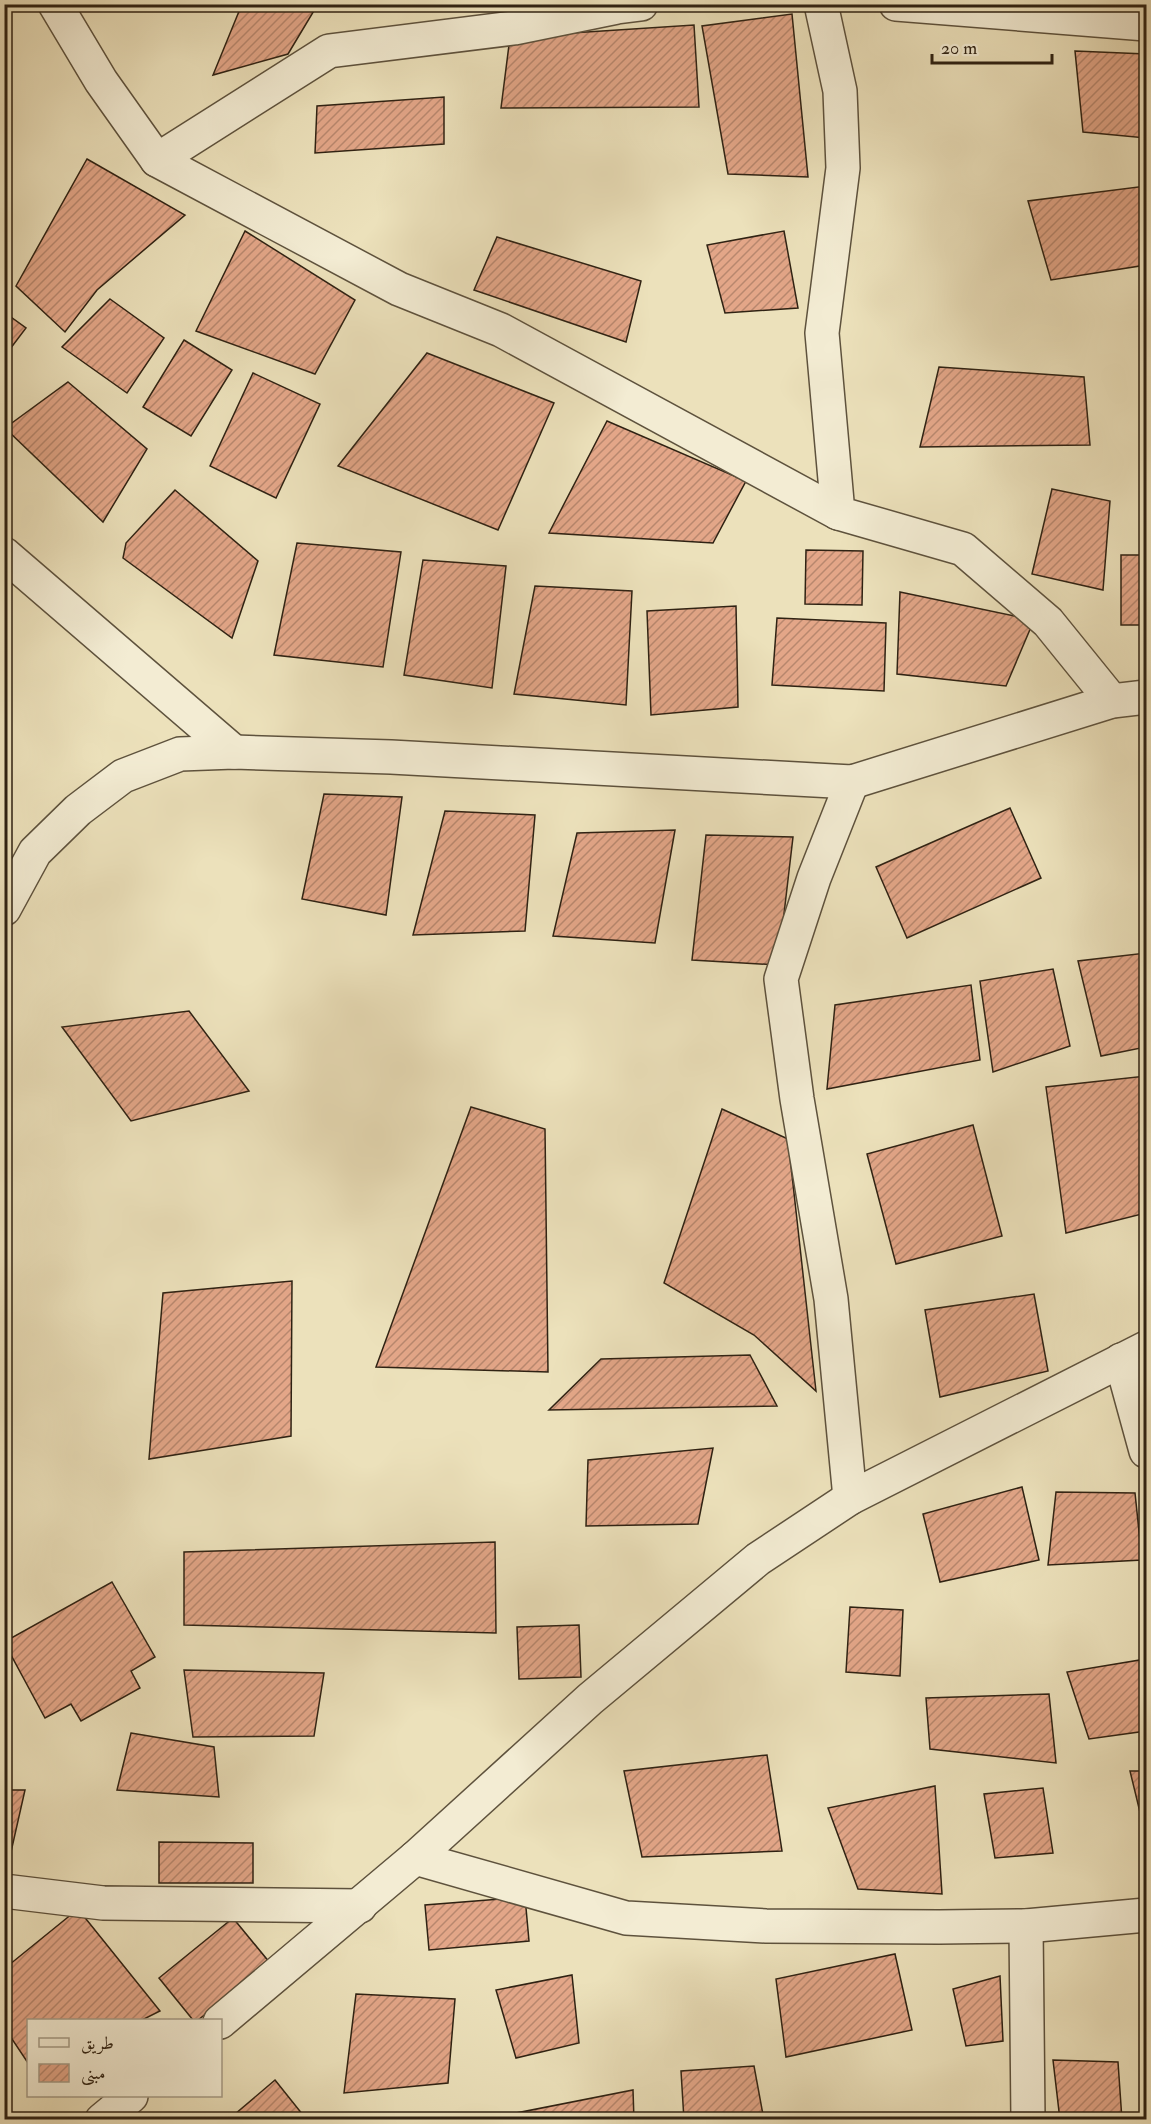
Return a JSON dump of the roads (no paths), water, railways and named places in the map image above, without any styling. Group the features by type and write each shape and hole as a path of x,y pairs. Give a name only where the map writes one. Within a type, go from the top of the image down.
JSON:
{"street":[{"path":"55,4 101,81 157,160 399,289 501,330 838,513 963,549 1048,622 1112,701"},
{"path":"157,160 329,51 514,28 642,4"},
{"path":"821,4 840,91 843,168 822,333 838,513"},
{"path":"896,4 1146,24"},
{"path":"4,554 234,752"},
{"path":"4,909 35,852 78,810 123,776 180,754 234,752 391,757 852,782 1112,701 1146,697"},
{"path":"850,1498 831,1299 796,1099 781,979 814,878 852,782"},
{"path":"222,2020 415,1858 590,1699 758,1559 850,1498 1133,1354 1146,1451"},
{"path":"415,1858 626,1918 766,1926 1026,1926 1146,1915"},
{"path":"4,1891 103,1903 360,1906"},
{"path":"1026,1926 1028,2120"},
{"path":"102,2120 130,2097"}]}
